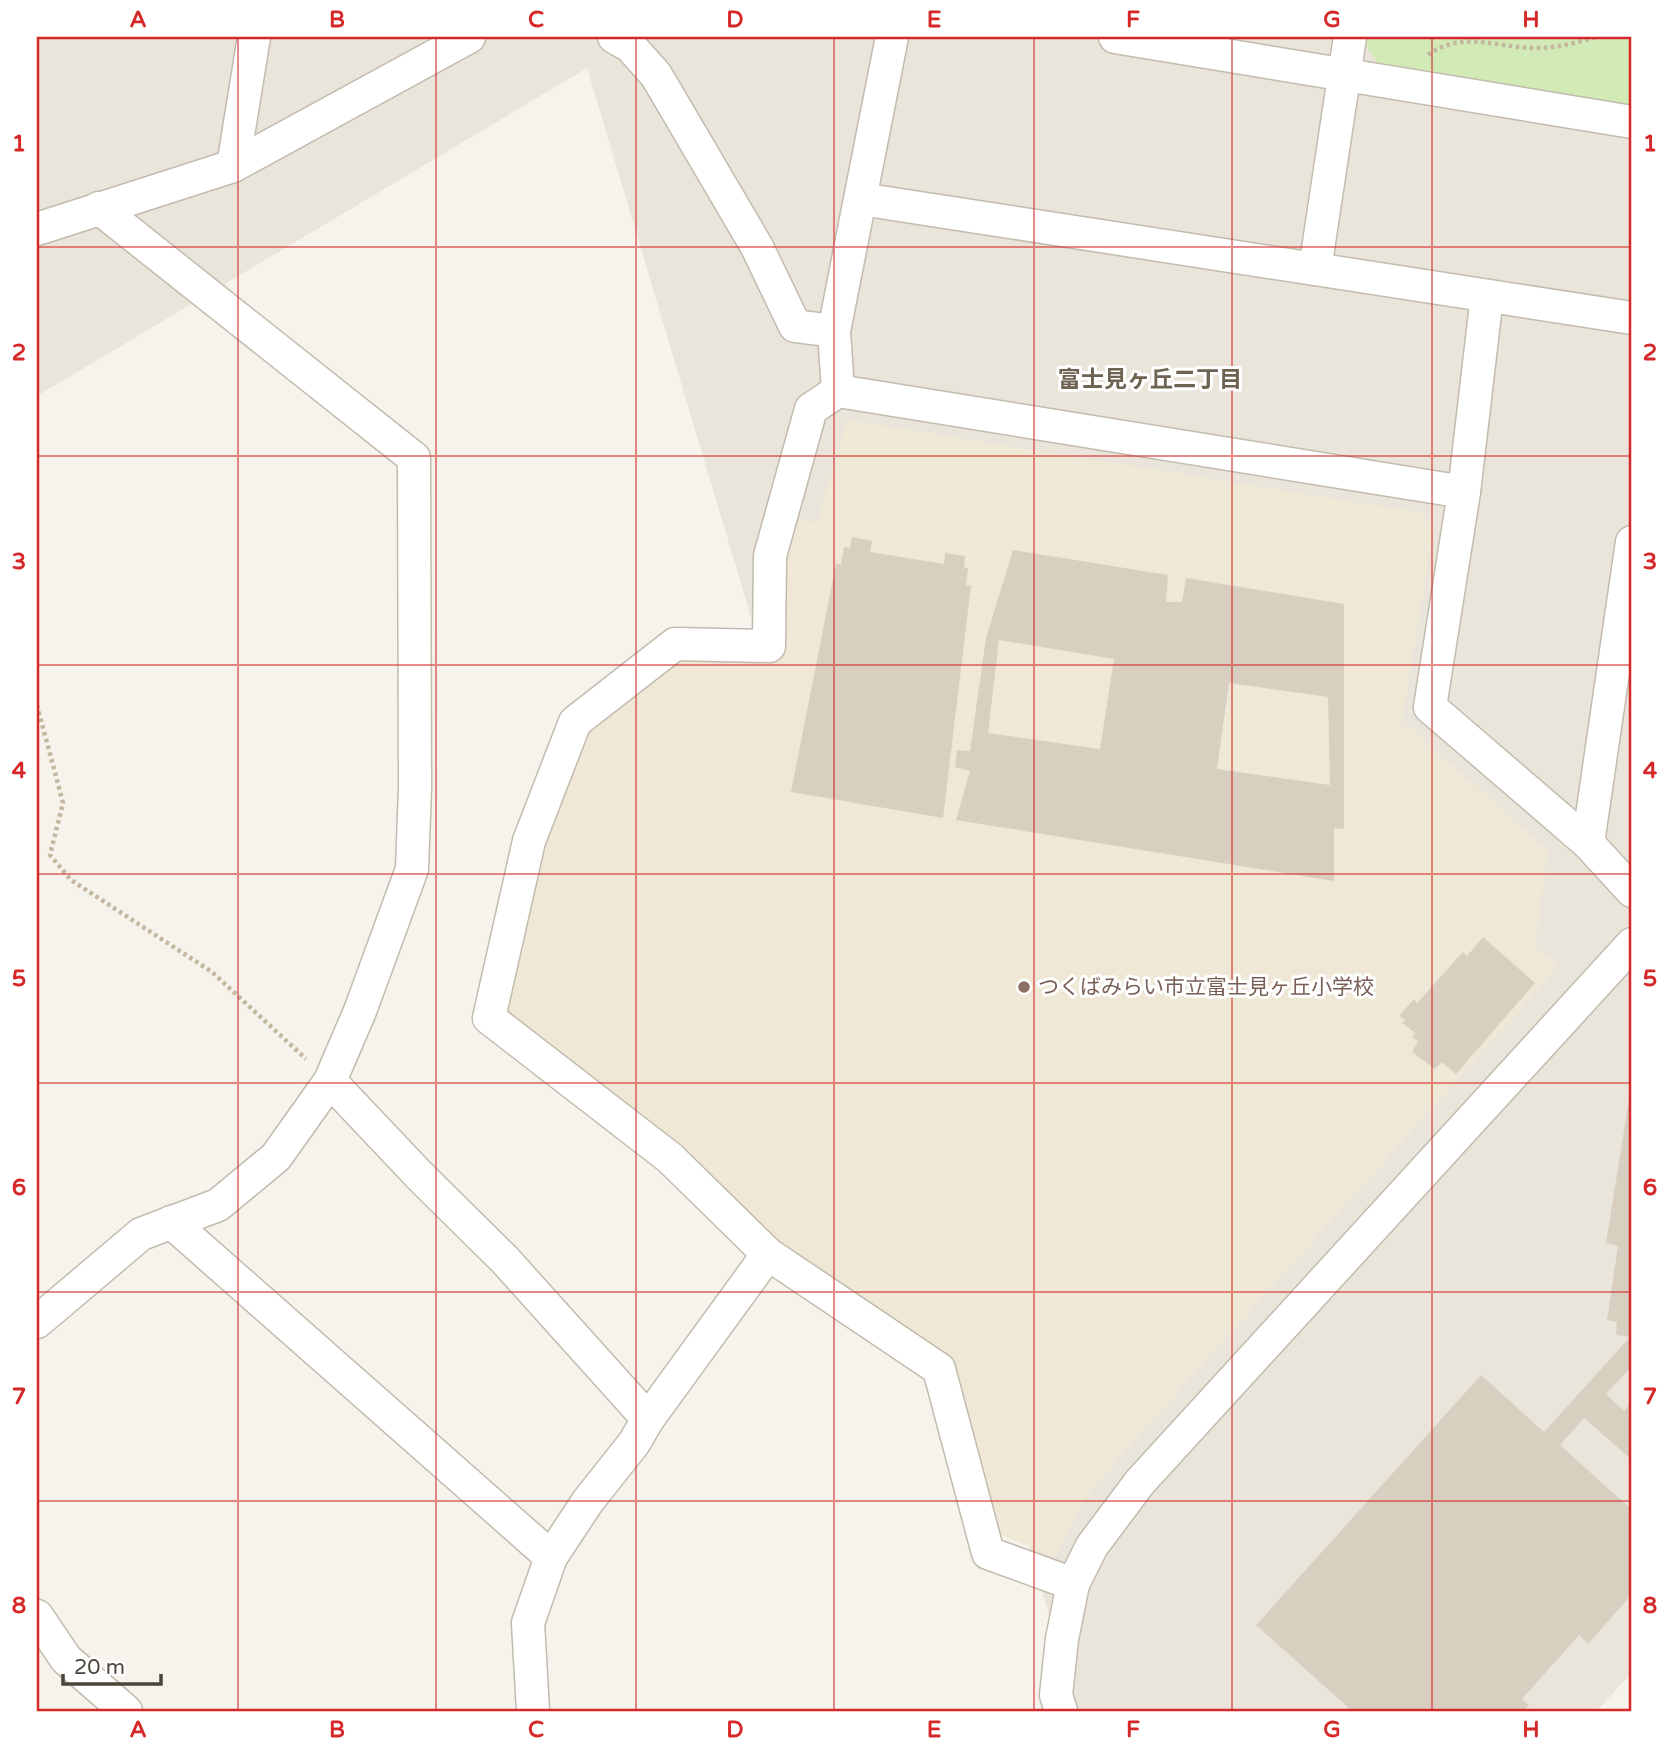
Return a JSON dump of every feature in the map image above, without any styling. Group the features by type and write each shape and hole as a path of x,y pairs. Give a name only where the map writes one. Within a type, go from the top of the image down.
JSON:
{"street":[{"path":"233,166 254,37"},
{"path":"37,229 233,166 469,37"},
{"path":"614,37 630,46 656,75 757,247 795,326 834,331"},
{"path":"838,391 834,331 892,37"},
{"path":"1115,37 1632,122"},
{"path":"1315,269 1350,37"},
{"path":"861,199 1632,318"},
{"path":"37,1322 141,1234 218,1205 276,1157 330,1082 360,1011 412,869 415,789 414,458 99,208"},
{"path":"1487,296 1464,492 1430,707 1588,844 1632,891"},
{"path":"1073,1584 988,1553 939,1369 768,1254 670,1157 489,1018 529,841 575,722 675,643 769,646 770,556 811,409 838,391 1464,492"},
{"path":"1588,844 1632,542"},
{"path":"1061,1711 1056,1695 1062,1639 1073,1584 1092,1546 1140,1482 1632,944"},
{"path":"330,1082 505,1260 648,1419"},
{"path":"171,1222 551,1557"},
{"path":"533,1711 528,1623 551,1557 588,1501 634,1443 648,1419 768,1254"},
{"path":"37,1616 66,1659 125,1711"}],"path":[{"path":"1405,85 1422,60 1439,47 1456,42 1477,41 1538,48 1597,37"},
{"path":"37,705 64,803 50,855 71,880 212,972 330,1082"}],"shaded area":[{"path":"37,37 1632,37 1632,1672 1597,1711 1078,1711 587,68 37,396"},
{"name":"つくばみらい市立富士見ヶ丘小学校","path":"847,420 1423,513 1434,527 1402,721 1548,850 1535,946 1559,966 1099,1480 1080,1506 1055,1556 993,1532 947,1359 777,1245 505,1019 537,847 575,752 594,724 686,653 701,651 736,663 775,655 781,558 792,518 817,523"}],"green space":[{"path":"1368,37 1632,37 1632,105 1379,65 1367,47"}],"building":[{"path":"852,537 872,541 870,552 944,564 945,553 965,556 964,568 968,568 966,585 971,586 943,818 791,792 836,564 841,564 844,547 850,548"},
{"path":"1013,550 1168,575 1166,602 1182,602 1186,578 1344,604 1344,829 1334,828 1334,881 956,820 970,771 955,767 957,750 970,751 986,638","holes":["999,640 1114,659 1100,749 988,733","1229,683 1328,697 1330,785 1217,769"]},
{"path":"1483,937 1535,983 1456,1074 1442,1062 1435,1069 1412,1052 1418,1041 1412,1037 1415,1033 1402,1023 1405,1020 1399,1016 1414,999 1417,1003 1463,952 1467,956"},
{"path":"1631,1087 1632,1366 1606,1394 1624,1411 1632,1401 1632,1460 1584,1418 1560,1445 1632,1510 1632,1594 1588,1644 1579,1635 1522,1699 1529,1705 1523,1711 1352,1711 1256,1625 1481,1375 1544,1432 1630,1337 1616,1335 1617,1322 1607,1320 1618,1246 1606,1243"}],"place":[{"name":"つくばみらい市立富士見ヶ丘小学校","path":"1024,987"}],"district":[{"name":"富士見ヶ丘二丁目","path":"1150,379"}]}
